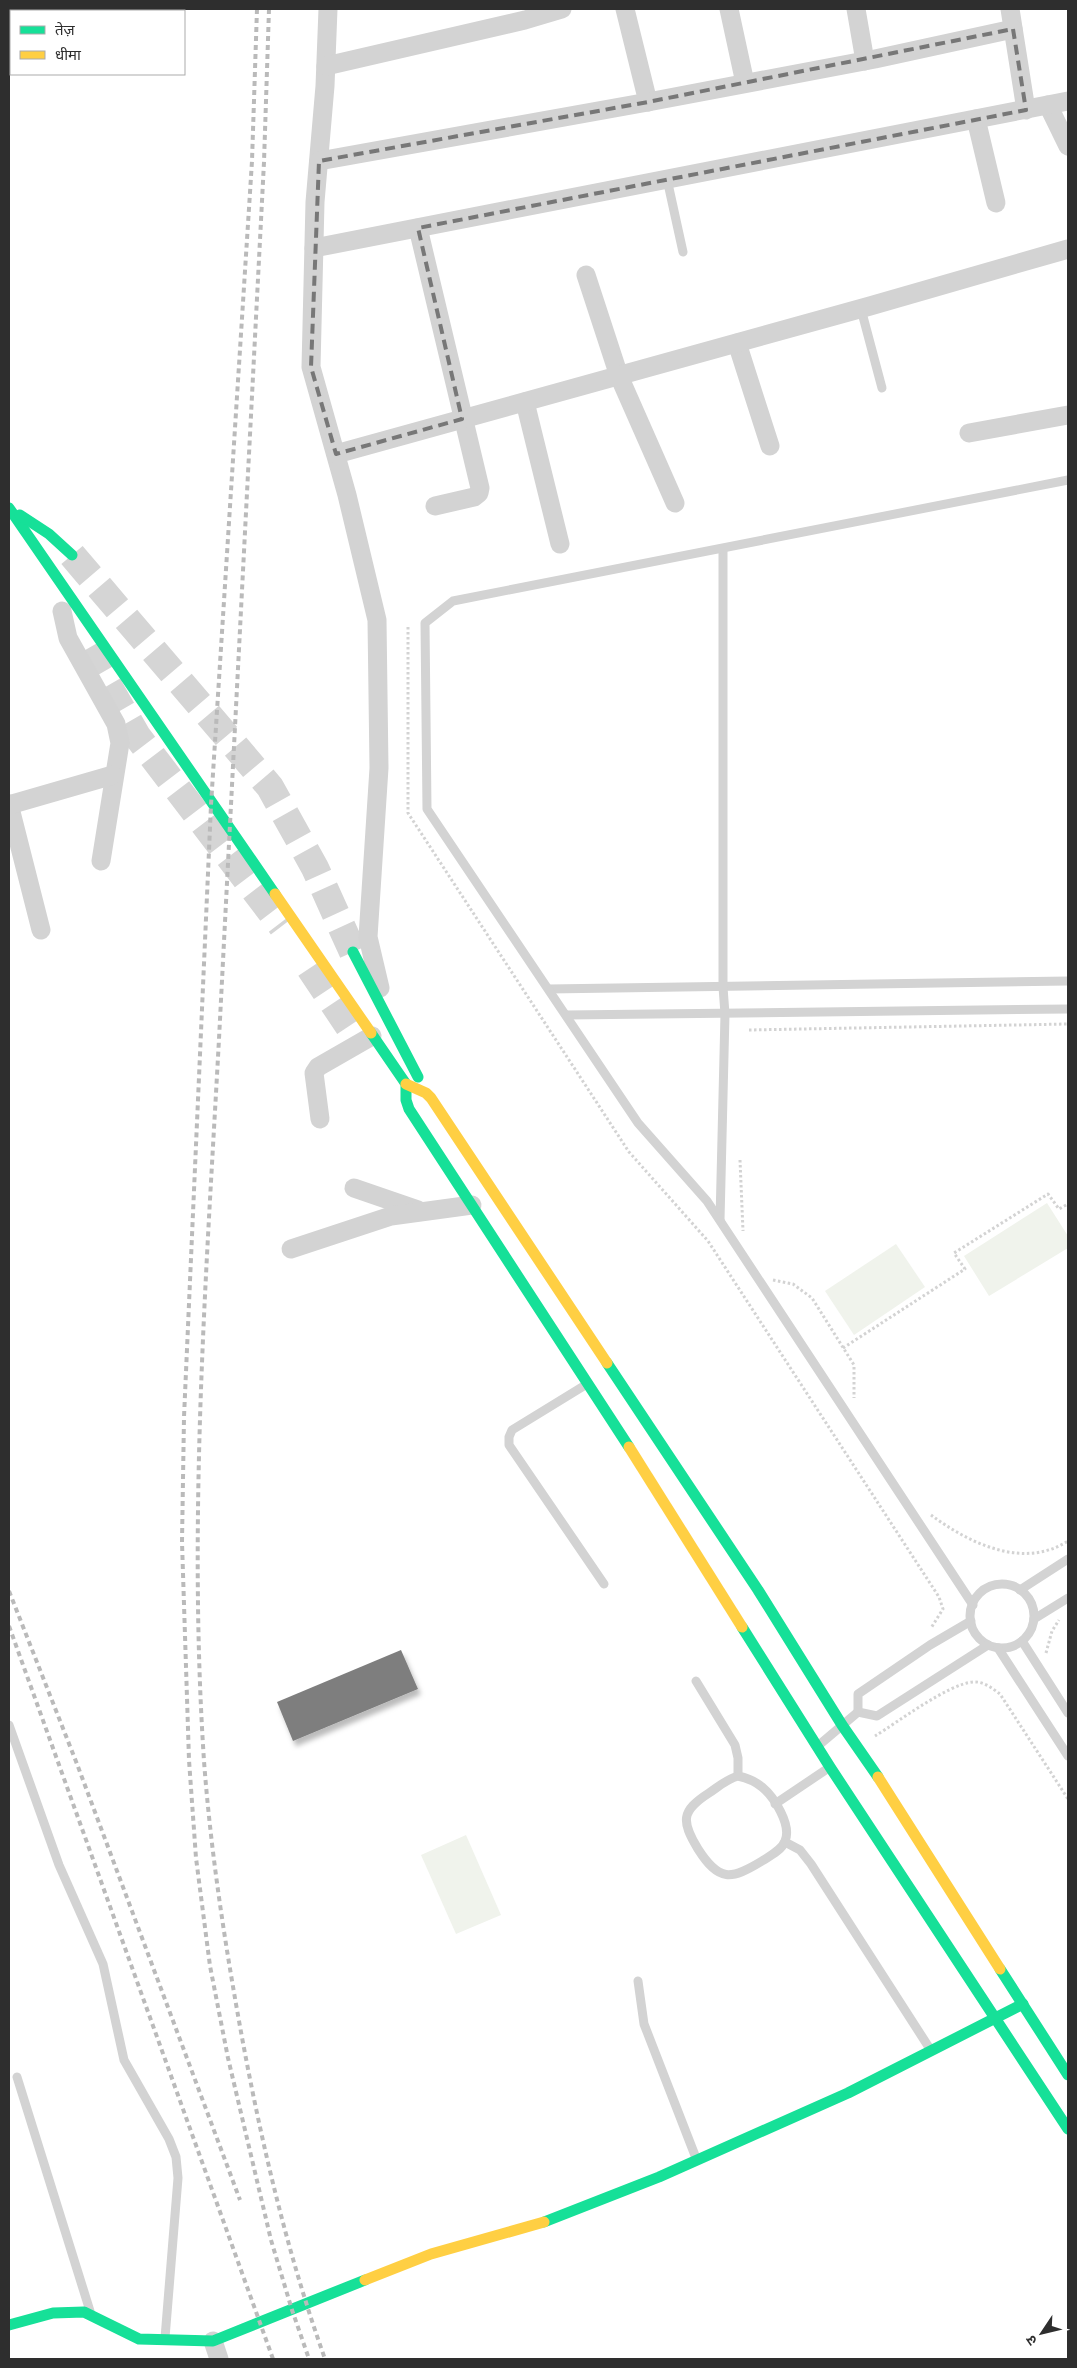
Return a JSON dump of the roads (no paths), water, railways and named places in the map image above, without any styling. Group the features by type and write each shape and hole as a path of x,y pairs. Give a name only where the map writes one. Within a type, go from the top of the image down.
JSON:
{"main road":[{"path":"9,508 364,1043 406,1084 426,1092"},
{"path":"9,508 49,534 72,555"},
{"path":"9,508 30,560"},
{"path":"59,608 86,649"},
{"path":"353,952 426,1092 887,1791 1068,2075"},
{"path":"406,1084 407,1105"},
{"path":"395,1090 407,1105 733,1604 830,1767 997,2018 1068,2129"},
{"path":"9,2325 53,2313 84,2312 139,2339 213,2340 306,2306 431,2254 560,2217 697,2160 848,2093 1023,2004"}],"street":[{"path":"328,9 314,248 312,367 336,454 377,620 379,768 368,938 388,1018"},
{"path":"326,66 524,20 562,9"},
{"path":"625,9 648,102"},
{"path":"729,9 745,83"},
{"path":"856,9 865,61"},
{"path":"1010,9 1026,110"},
{"path":"319,161 865,61 1013,29"},
{"path":"314,248 1068,102"},
{"path":"1048,106 1068,146"},
{"path":"976,120 996,203"},
{"path":"418,228 462,419 480,488 474,497 435,506"},
{"path":"336,454 860,309 1068,249"},
{"path":"586,275 619,376 675,503"},
{"path":"737,343 770,446"},
{"path":"525,402 560,544"},
{"path":"969,433 1068,415"},
{"path":"59,608 68,638 116,724 120,743 101,861"},
{"path":"41,930 9,805 114,775"},
{"path":"320,1119 314,1073 318,1067 364,1043"},
{"path":"354,1188 421,1212"},
{"path":"291,1249 391,1216 472,1205"},
{"path":"213,2340 219,2359"}],"lane":[{"path":"668,180 683,252"},
{"path":"860,309 882,388"},
{"path":"973,1605 720,1220 695,1186 638,1123 427,809 425,623 453,601 723,549 815,528 1068,480"},
{"path":"720,1220 725,1014 723,987 723,549"},
{"path":"549,989 1068,981"},
{"path":"566,1015 1068,1009"},
{"path":"589,1383 512,1430 509,1437 509,1445 604,1584"},
{"path":"1020,1590 1068,1559"},
{"path":"1005,1584 1020,1590 1030,1600 1034,1619 1031,1629 1022,1641 1009,1648 998,1648 988,1645 979,1638 971,1621 973,1605 976,1597 994,1585 1005,1584"},
{"path":"1034,1619 1068,1598"},
{"path":"858,1712 858,1694 930,1645 971,1621"},
{"path":"1022,1641 1068,1713"},
{"path":"858,1712 877,1716 988,1645"},
{"path":"998,1648 1068,1756"},
{"path":"696,1681 735,1745 738,1758 738,1776"},
{"path":"818,1747 858,1712"},
{"path":"9,1725 58,1865 103,1964 124,2060 169,2139 176,2157 178,2178 165,2340"},
{"path":"775,1804 830,1767"},
{"path":"738,1776 749,1779 763,1788 775,1804 787,1831 785,1842 777,1852 731,1876 719,1873 706,1862 686,1824 686,1814 691,1806 700,1799 730,1779 738,1776"},
{"path":"785,1842 800,1850 811,1864 931,2051"},
{"path":"638,1981 644,2024 697,2160"},
{"path":"17,2077 92,2316"}],"tunnel":[{"path":"72,555 270,787 315,868 353,952"},
{"path":"87,649 137,736 282,926"},
{"path":"310,968 358,1040"}],"railway":[{"path":"257,9 252,161 211,805 184,1417 182,1542 189,1760 196,1858 210,1966 228,2058 271,2240 309,2359"},
{"path":"269,9 264,162 204,1309 198,1490 200,1671 204,1761 213,1852 244,2049 284,2228 325,2359"},
{"path":"9,1591 77,1764 240,2200"},
{"path":"9,1626 273,2359"}]}
